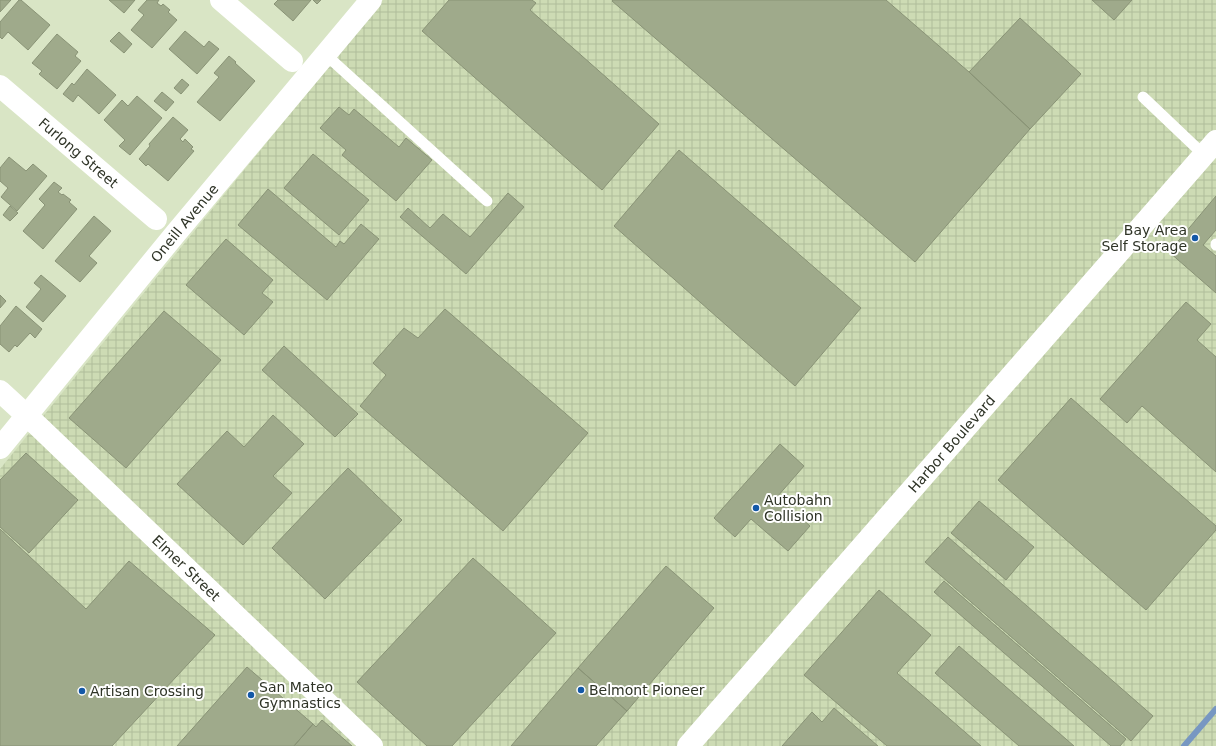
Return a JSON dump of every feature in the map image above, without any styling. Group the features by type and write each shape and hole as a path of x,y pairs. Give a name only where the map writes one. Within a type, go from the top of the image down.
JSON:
{"street":[{"path":"221,0 300,68"},
{"name":"Oneill Avenue","path":"0,448 176,233 300,68 326,54 372,0"},
{"name":"Furlong Street","path":"0,86 156,219"},
{"name":"Harbor Boulevard","path":"688,746 1210,148"},
{"name":"Elmer Street","path":"0,391 372,746"}],"lane":[{"path":"326,54 487,201"},
{"path":"1142,97 1210,148"},
{"path":"156,219 176,233"}],"shaded area":[{"path":"383,0 1216,0 1216,746 0,746 0,469"}],"building":[{"path":"0,0 11,0 0,12"},
{"path":"19,0 21,0 50,25 28,50 8,32 2,39 0,37 0,22"},
{"path":"109,0 135,0 124,13"},
{"path":"147,0 159,0 157,3 161,6 163,4 170,10 168,12 177,20 152,48 131,30 144,15 138,10"},
{"path":"278,0 311,0 293,21 274,4"},
{"path":"313,0 321,0 317,4"},
{"path":"449,0 532,0 536,3 530,10 659,124 602,190 422,31"},
{"path":"886,0 969,72 1030,129 915,262 612,1"},
{"path":"1092,0 1132,0 1114,20"},
{"path":"1020,18 1081,74 1030,129 969,72"},
{"path":"185,31 204,47 209,41 219,49 197,74 169,49"},
{"path":"119,32 132,44 124,53 110,41"},
{"path":"57,34 78,52 75,56 81,61 57,89 39,74 42,71 32,63"},
{"path":"229,56 255,81 220,121 197,102 219,77 214,73"},
{"path":"87,69 116,95 99,114 78,95 73,102 63,94 72,83 74,85"},
{"path":"182,79 189,85 181,94 174,88"},
{"path":"162,92 174,102 166,111 154,101"},
{"path":"137,96 162,118 130,155 119,146 125,140 104,120 122,100 128,106"},
{"path":"339,107 349,115 354,109 399,147 406,138 432,160 396,201 342,155 346,150 320,128"},
{"path":"173,117 188,130 180,139 183,142 185,139 193,147 191,149 194,151 168,181 148,164 146,166 139,159 150,146 149,144"},
{"path":"679,150 861,308 795,386 614,226"},
{"path":"313,154 369,200 339,235 284,188"},
{"path":"9,157 26,171 33,164 47,176 17,211 1,197 8,188 0,181 0,168"},
{"path":"54,182 62,188 58,192 71,200 69,202 77,209 43,249 23,231 45,205 39,199"},
{"path":"268,189 336,247 340,241 344,244 361,224 379,239 327,300 238,225"},
{"path":"508,193 524,207 466,274 400,217 408,208 430,228 443,214 470,237"},
{"name":"Bay Area Self Storage","path":"1216,196 1216,230 1203,245 1216,256 1216,293 1169,252"},
{"path":"10,206 18,213 10,221 3,215"},
{"path":"94,216 111,231 89,256 97,263 80,282 55,261"},
{"path":"226,239 273,280 262,293 273,302 244,335 186,285"},
{"path":"41,275 66,296 43,322 26,307 41,289 34,283"},
{"path":"0,295 6,301 0,308"},
{"path":"1186,302 1211,324 1197,340 1216,357 1216,472 1142,406 1127,423 1100,399"},
{"path":"16,306 42,329 35,338 30,333 17,347 15,345 9,352 0,344 0,326"},
{"path":"445,309 588,433 503,531 360,406 386,375 373,363 404,328 418,338"},
{"path":"164,311 221,360 126,468 69,418"},
{"path":"284,346 358,414 335,437 262,370"},
{"path":"1071,398 1216,526 1216,530 1146,610 998,480"},
{"path":"273,415 304,444 273,476 292,493 243,545 177,484 227,431 244,447"},
{"name":"Autobahn Collision","path":"780,444 804,466 777,497 810,526 788,551 751,519 735,537 714,518"},
{"path":"26,453 78,500 29,553 0,527 0,480"},
{"path":"348,468 402,520 325,599 272,548"},
{"path":"979,501 1034,547 1006,580 951,533"},
{"name":"Artisan Crossing","path":"0,529 86,609 129,561 215,635 112,746 0,746"},
{"path":"948,537 1153,716 1131,741 925,562"},
{"path":"473,558 556,633 452,746 427,746 357,682"},
{"path":"666,566 714,608 627,711 578,668"},
{"path":"944,581 1126,739 1120,746 1111,746 934,592"},
{"path":"879,590 931,635 897,673 981,746 887,746 804,675"},
{"path":"959,646 1074,746 1019,746 935,673"},
{"name":"San Mateo Gymnastics","path":"247,667 313,724 294,746 177,746"},
{"name":"Belmont Pioneer","path":"578,668 627,711 596,746 511,746"},
{"path":"834,708 878,746 782,746 812,712 822,722"},
{"path":"322,720 352,746 294,746 313,724 316,727"}],"waterway":[{"path":"1184,746 1216,709"}],"place":[{"name":"Bay Area Self Storage","path":"1195,238"},
{"name":"Autobahn Collision","path":"756,508"},
{"name":"Belmont Pioneer","path":"581,690"},
{"name":"Artisan Crossing","path":"82,691"},
{"name":"San Mateo Gymnastics","path":"251,695"}]}
